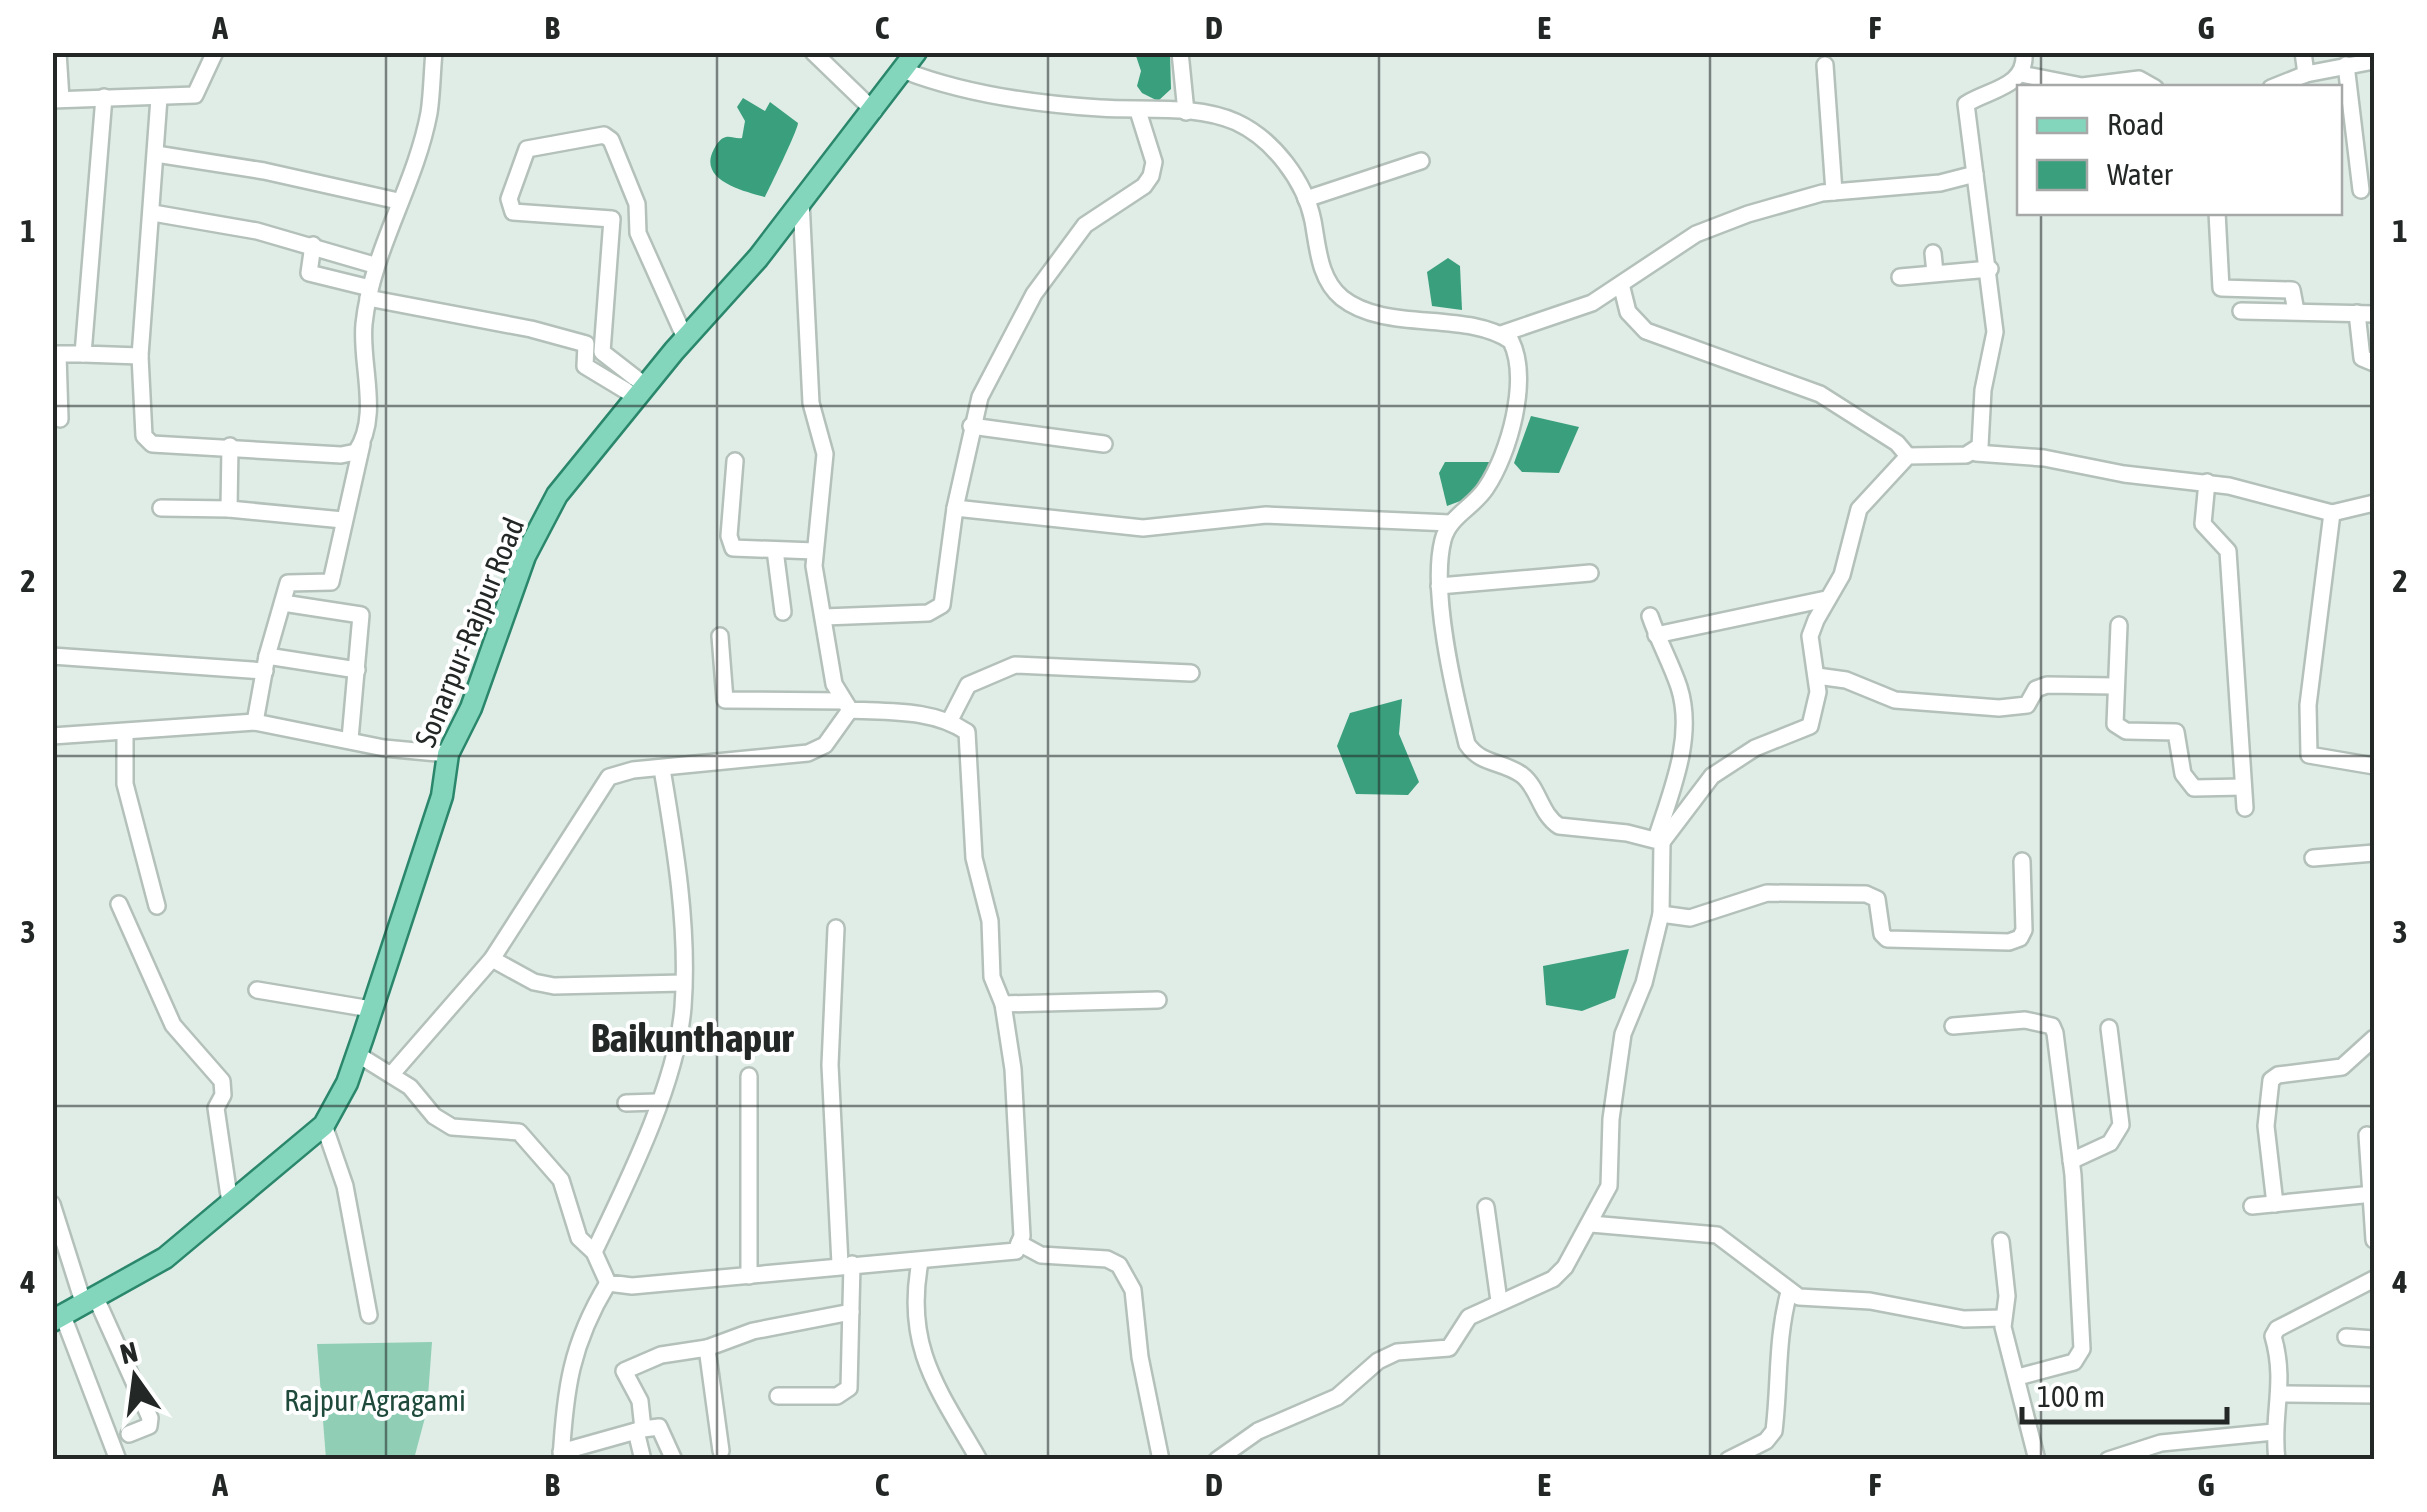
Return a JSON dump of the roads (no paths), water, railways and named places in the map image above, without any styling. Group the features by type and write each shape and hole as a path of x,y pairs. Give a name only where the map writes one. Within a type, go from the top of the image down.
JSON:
{"main road":[{"name":"Sonarpur-Rajpur Road","path":"58,1318 165,1258 324,1124 357,1054 442,796 448,754 471,708 525,556 557,495 685,338 758,258 910,62"}],"street":[{"path":"58,52 57,99 195,95 215,52"},
{"path":"255,722 288,583 330,582 368,402 363,327 374,265 429,112 434,52"},
{"path":"812,52 874,111"},
{"path":"1180,52 1186,112"},
{"path":"1976,453 1995,332 1966,104 2013,82 2021,74 2024,52"},
{"path":"2304,52 2306,74"},
{"path":"2278,85 2306,74 2374,61"},
{"path":"910,62 948,87 1138,111 1186,112 1233,121 1255,132 1282,160 1306,199 1325,274 1342,298 1396,316 1501,334 1511,341 1517,357 1509,428 1486,489 1450,523 1442,542 1438,586 1464,733 1474,754 1524,777 1550,820 1559,826 1659,841"},
{"path":"1825,65 1834,192"},
{"path":"2346,65 2362,190"},
{"path":"2021,74 2077,85"},
{"path":"2122,84 2138,79 2149,85"},
{"path":"84,354 104,97"},
{"path":"159,98 140,356 144,436 152,444 342,454 356,452 362,444"},
{"path":"824,618 936,610 946,596 955,508 980,396 1034,294 1085,224 1144,186 1151,176 1154,162 1138,111"},
{"path":"642,393 602,352 612,219 513,212 509,199 527,149 604,135 611,140 637,204 638,233 685,338"},
{"path":"156,154 264,171 398,201"},
{"path":"1306,199 1420,161"},
{"path":"1501,334 1569,313 1622,288 1696,234 1748,214 1834,192 1940,182 1975,174"},
{"path":"801,201 812,403 824,454 815,551 834,684 847,706"},
{"path":"153,214 313,244 374,265"},
{"path":"2217,215 2222,288 2292,290 2296,310"},
{"path":"313,244 309,272 369,293 586,344 586,366 642,393"},
{"path":"1933,252 1935,273"},
{"path":"1900,277 1990,269"},
{"path":"1622,288 1628,312 1646,331 1820,394 1897,443 1908,456"},
{"path":"2241,311 2374,314"},
{"path":"2357,312 2362,358 2374,364"},
{"path":"60,419 55,354 140,356"},
{"path":"971,426 1104,444"},
{"path":"229,509 230,446"},
{"path":"1659,841 1712,776 1755,748 1810,726 1817,676 1810,636 1826,599 1842,575 1859,508 1908,456 1976,453 2044,458 2124,474 2268,493 2332,513 2374,502"},
{"path":"735,461 730,543 734,548 815,551"},
{"path":"2207,482 2203,524 2228,551 2244,808"},
{"path":"161,508 229,509 342,520"},
{"path":"955,508 1143,528 1266,514 1450,523"},
{"path":"2332,513 2308,704 2309,756 2374,766"},
{"path":"775,550 783,612"},
{"path":"1438,586 1590,574"},
{"path":"1656,635 1826,599"},
{"path":"283,603 362,614 350,740"},
{"path":"1218,1460 1258,1431 1336,1397 1378,1361 1397,1352 1450,1348 1469,1317 1553,1279 1575,1253 1591,1224 1609,1186 1612,1120 1623,1034 1644,983 1661,914 1659,841 1684,744 1679,686 1650,616"},
{"path":"2120,624 2112,716 2118,728 2176,732 2187,783 2208,789 2243,787"},
{"path":"608,1283 632,1286 846,1264 920,1262 939,1255 1016,1251 1022,1236 1013,1069 1003,1004 992,978 990,921 974,858 967,732 950,720 847,706 725,700 720,636"},
{"path":"52,656 356,670"},
{"path":"950,720 968,685 1016,665 1191,673"},
{"path":"1817,676 1846,680 1895,700 1999,708 2027,705 2036,689 2047,684 2114,686"},
{"path":"391,1075 492,959 608,778 634,770 808,753 825,745 847,706"},
{"path":"52,736 255,722 448,754"},
{"path":"126,733 125,784 157,906"},
{"path":"594,1252 636,1165 678,1034 683,983 679,892 662,769"},
{"path":"2313,858 2374,853"},
{"path":"1661,914 1705,915 1766,893 1866,894 1876,899 1882,934 1888,938 2009,942 2020,938 2024,930 2022,861"},
{"path":"119,904 173,1025 222,1081 224,1095 216,1108 230,1203"},
{"path":"778,1396 846,1392 851,1312 830,1065 836,928"},
{"path":"492,959 534,982 554,986 683,983"},
{"path":"257,990 372,1009"},
{"path":"1003,1004 1158,1000"},
{"path":"1952,1026 2025,1020 2052,1026 2072,1160 2080,1356 2018,1377"},
{"path":"2072,1160 2110,1143 2121,1126 2109,1028"},
{"path":"2275,1204 2266,1126 2271,1080 2278,1075 2342,1066 2374,1038"},
{"path":"357,1054 391,1075 452,1127 519,1132 561,1180 579,1238 594,1252 608,1283"},
{"path":"749,1076 749,1276"},
{"path":"626,1102 657,1102"},
{"path":"324,1124 344,1186 368,1316"},
{"path":"2367,1135 2374,1240"},
{"path":"2252,1206 2373,1194"},
{"path":"52,1204 90,1302 150,1418 149,1426 129,1434"},
{"path":"1486,1207 1499,1301"},
{"path":"1591,1224 1716,1235 1790,1292 1809,1298 1887,1304 1964,1320 2002,1318"},
{"path":"2001,1241 2006,1296 2002,1318 2038,1460"},
{"path":"1019,1243 1042,1255 1106,1259 1119,1265 1134,1290 1140,1357 1161,1460"},
{"path":"920,1262 913,1300 924,1365 979,1460"},
{"path":"2277,1460 2274,1432 2281,1394 2273,1336 2277,1329 2374,1279"},
{"path":"608,1283 580,1328 564,1403 561,1456 659,1427 674,1460"},
{"path":"1728,1460 1766,1441 1774,1431 1778,1340 1790,1292"},
{"path":"642,1460 640,1401 624,1371 661,1356 707,1348 753,1331 851,1312"},
{"path":"58,1318 118,1460"},
{"path":"2346,1337 2374,1339"},
{"path":"707,1348 720,1451"},
{"path":"2281,1394 2374,1395"},
{"path":"2108,1460 2162,1444 2274,1432"}],"water":[{"path":"1135,53 1170,53 1171,89 1158,101 1137,86 1141,71"},
{"path":"743,98 765,111 770,102 798,123 765,197 725,182 712,169 710,160 720,140 742,138 745,121 737,107"},
{"path":"1448,258 1460,266 1462,310 1432,306 1427,272"},
{"path":"1531,416 1579,427 1559,473 1522,472 1514,463"},
{"path":"1445,462 1494,462 1471,497 1447,506 1439,473"},
{"path":"1402,699 1399,734 1419,782 1408,795 1356,794 1337,746 1350,713"},
{"path":"1629,949 1615,998 1582,1011 1546,1005 1543,966"}],"district":[{"name":"Baikunthapur","path":"692,1037"}],"park label":[{"name":"Rajpur Agragami","path":"375,1400"}]}
